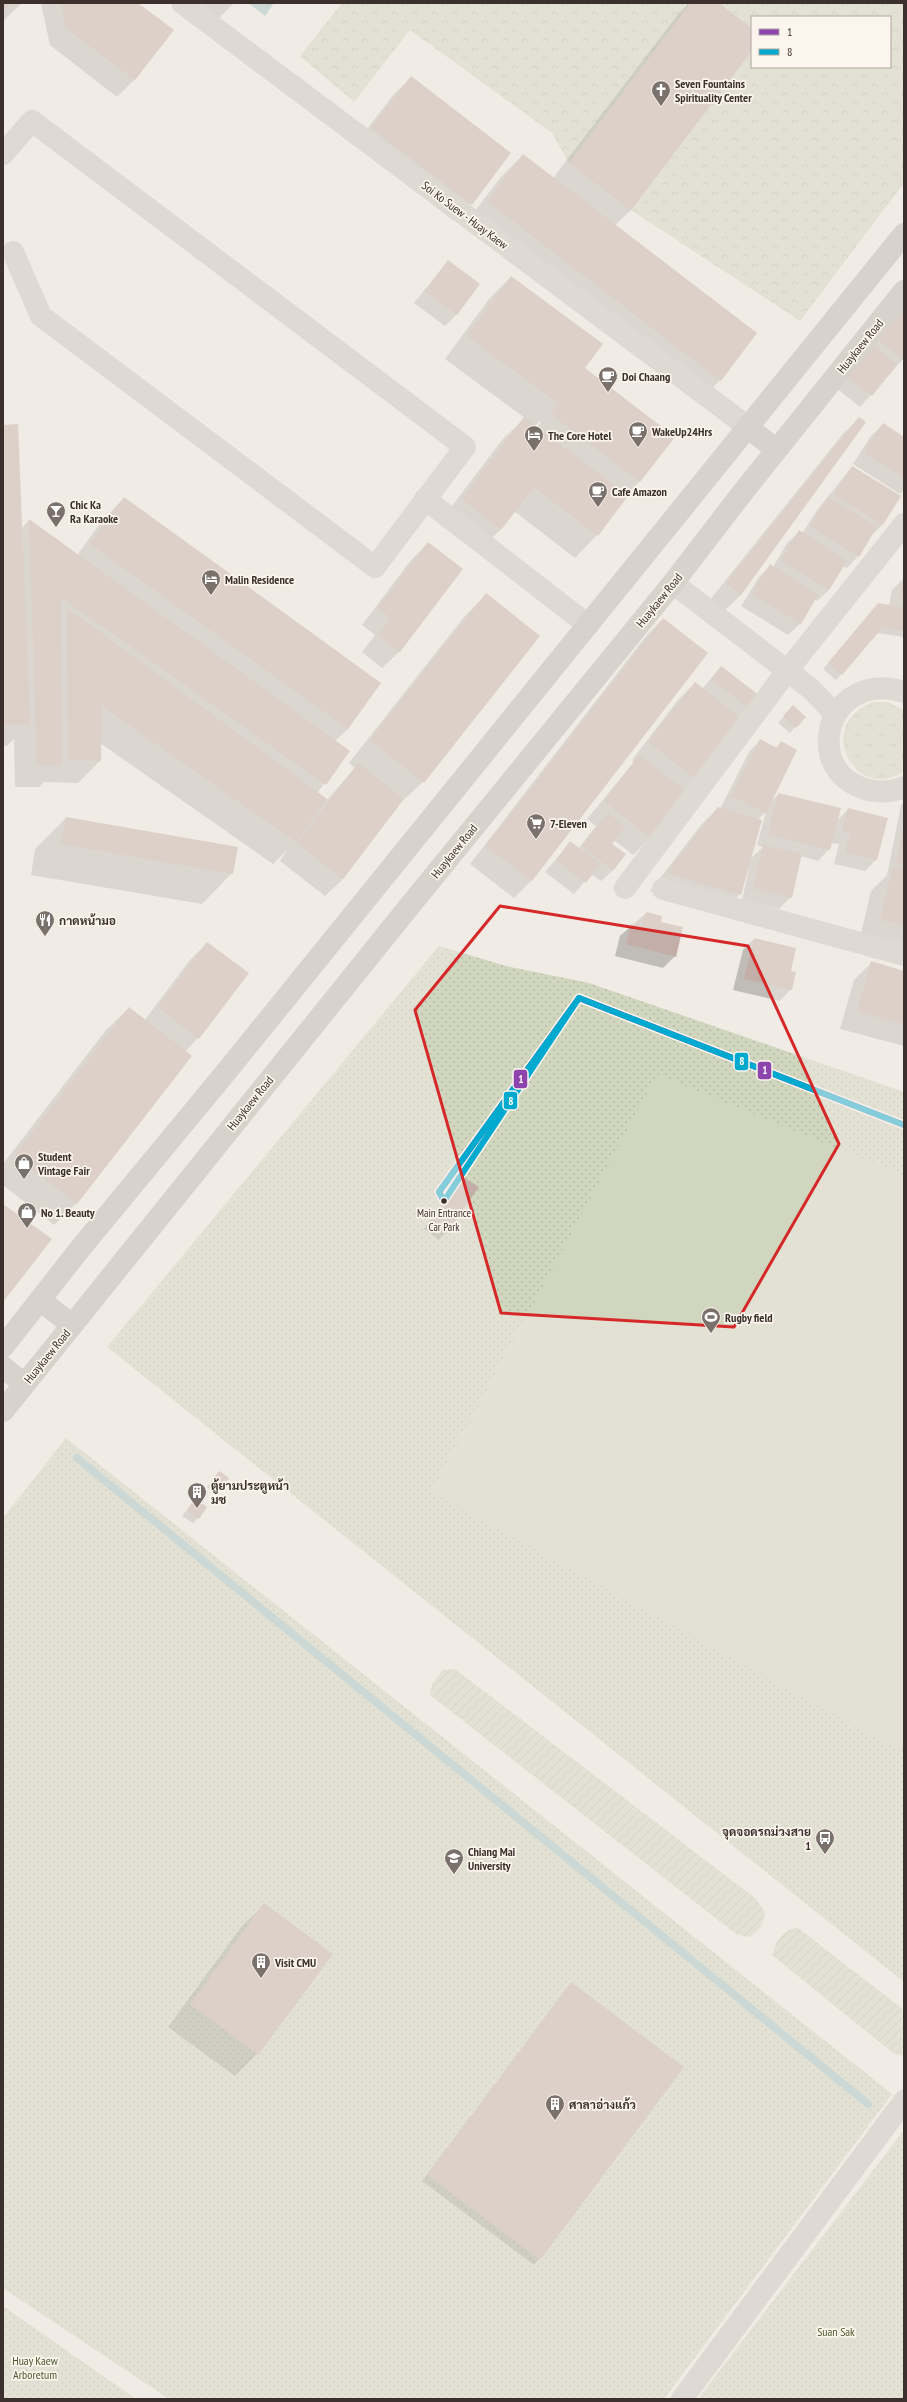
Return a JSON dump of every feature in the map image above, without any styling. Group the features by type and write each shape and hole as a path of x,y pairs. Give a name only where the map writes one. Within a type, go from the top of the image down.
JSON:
{"main road":[{"path":"3,1347 904,234"},
{"name":"Huaykaew Road","path":"3,1411 432,878 673,583 776,450 904,291"},
{"path":"748,426 776,450"},
{"path":"40,1300 72,1325"},
{"path":"3,1367 24,1384"}],"street":[{"name":"Soi Ko Suew - Huay Kaew","path":"182,3 748,426"},
{"path":"3,154 32,122 465,447 375,567 41,316 13,252"},
{"path":"425,499 588,625"},
{"path":"625,888 787,670 904,524"},
{"path":"673,583 811,689 835,714"},
{"path":"904,692 889,687 874,687 859,692 846,701 835,714 830,731 829,748 835,765 846,779 860,788 877,793 894,792 904,787"},
{"path":"663,889 904,955"},
{"path":"682,2399 904,2101"}],"highlighted area":[{"path":"500,906 748,946 839,1144 734,1327 501,1313 415,1010"}],"green space":[{"path":"342,3 691,3 569,163 552,133 410,30 354,102 300,56"},
{"path":"719,3 904,3 904,183 800,321 631,210 751,52 751,68 891,68 891,16 751,16 751,27"},
{"path":"874,702 887,702 904,710 904,771 887,779 871,778 857,770 848,758 843,742 846,727 855,713"},
{"path":"439,946 506,966 589,983 904,1092 904,1982 107,1347"},
{"name":"Rugby field","path":"657,1074 904,1176 904,1740 899,1750 432,1492"},
{"path":"66,1438 892,2094 664,2399 169,2399 3,2288 3,1518"},
{"path":"455,1669 755,1898 765,1912 762,1924 758,1930 748,1937 736,1934 430,1695 432,1684 443,1670"},
{"path":"797,1927 904,2010 904,2056 893,2053 772,1955 780,1937"},
{"name":"Suan Sak","path":"904,2130 904,2399 698,2399"},
{"name":"Huay Kaew Arboretum","path":"3,2306 136,2399 3,2399"}],"water":[{"path":"248,3 274,3 265,16"}],"building":[{"path":"3,3 17,3 3,9"},
{"path":"61,3 138,3 174,30 135,80 66,28"},
{"name":"Seven Fountains Spirituality Center","path":"691,3 719,3 751,27 751,52 631,210 569,163"},
{"path":"411,76 511,153 472,205 371,128"},
{"path":"523,154 757,333 721,381 487,201"},
{"path":"448,260 480,284 457,315 425,291"},
{"path":"511,276 603,344 585,368 675,437 640,482 551,414 559,404 467,336"},
{"path":"904,309 904,359 903,360 879,340"},
{"path":"870,343 897,365 872,396 845,375"},
{"name":"The Core Hotel","path":"524,417 628,496 598,536 534,487 501,530 462,499"},
{"path":"859,417 866,422 741,595 726,583"},
{"path":"883,423 904,437 904,477 864,453"},
{"path":"18,424 30,724 3,725 3,425"},
{"path":"852,466 901,496 883,525 834,495"},
{"name":"Malin Residence","path":"124,497 381,683 348,729 90,544"},
{"path":"828,497 877,527 859,557 810,526"},
{"path":"29,519 350,751 326,785 61,597 62,765 37,765"},
{"path":"799,530 847,561 829,590 781,560"},
{"path":"428,542 463,569 400,652 378,635 391,618 378,608"},
{"path":"770,564 818,595 801,624 752,594"},
{"path":"904,579 904,598 900,597"},
{"path":"486,593 540,636 424,783 370,740"},
{"path":"878,603 904,608 904,631 883,627 842,675 828,663"},
{"path":"67,608 327,799 296,842 102,706 101,761 68,760"},
{"path":"663,618 708,653 532,881 486,846"},
{"path":"721,666 760,696 750,709 711,679"},
{"path":"695,682 743,720 697,780 648,742"},
{"path":"793,705 806,717 796,728 783,716"},
{"path":"760,739 777,748 781,741 797,750 766,813 731,796"},
{"path":"639,755 687,792 651,838 604,801"},
{"path":"358,763 404,799 343,879 297,843"},
{"path":"778,793 841,808 830,850 768,834"},
{"path":"718,807 762,820 741,895 667,873"},
{"path":"848,808 888,818 877,860 845,852 850,833 842,831"},
{"path":"608,813 625,827 612,844 626,854 613,871 582,846"},
{"path":"66,817 238,847 233,874 61,844"},
{"path":"904,831 904,865 896,863"},
{"path":"570,841 600,864 586,883 556,860"},
{"path":"763,845 802,854 792,898 753,888"},
{"path":"893,867 904,870 904,925 880,920"},
{"path":"646,912 662,916 661,922 683,927 676,957 626,944 631,924 642,926"},
{"path":"754,938 796,948 791,971 796,972 792,990 744,979"},
{"path":"207,942 249,973 199,1039 158,1007"},
{"path":"871,961 904,971 904,1024 857,1012"},
{"path":"129,1007 192,1056 77,1204 15,1155"},
{"path":"463,1177 479,1187 445,1235 429,1223"},
{"path":"3,1204 52,1239 3,1302"},
{"name":"ตู้ยามประตูหน้า มช","path":"219,1471 229,1478 222,1488 212,1481"},
{"name":"ตู้ยามประตูหน้า มช","path":"195,1499 207,1507 199,1519 187,1510"},
{"name":"Visit CMU","path":"264,1903 333,1954 258,2055 190,2004"},
{"name":"ศาลาอ่างแก้ว","path":"571,1982 684,2067 540,2260 427,2175"}],"waterway":[{"path":"77,1458 868,2104"}],"transit line":[{"name":"1","path":"444,1201 439,1192 579,998 904,1125"},
{"name":"8","path":"579,998 904,1125"},
{"name":"8","path":"579,998 444,1201 439,1192 579,998"}],"place":[{"name":"Seven Fountains Spirituality Center","path":"661,107"},
{"name":"Doi Chaang","path":"608,393"},
{"name":"WakeUp24Hrs","path":"638,448"},
{"name":"The Core Hotel","path":"534,452"},
{"name":"Cafe Amazon","path":"598,508"},
{"name":"Chic Ka Ra Karaoke","path":"56,528"},
{"name":"Malin Residence","path":"211,596"},
{"name":"7-Eleven","path":"536,840"},
{"name":"กาดหน้ามอ","path":"45,937"},
{"name":"Student Vintage Fair","path":"24,1180"},
{"name":"Main Entrance Car Park","path":"444,1201"},
{"name":"No 1. Beauty","path":"27,1229"},
{"name":"Rugby field","path":"711,1334"},
{"name":"ตู้ยามประตูหน้า มช","path":"197,1509"},
{"name":"จุดจอดรถม่วงสาย 1","path":"825,1855"},
{"name":"Chiang Mai University","path":"454,1875"},
{"name":"Visit CMU","path":"261,1979"},
{"name":"ศาลาอ่างแก้ว","path":"555,2121"}]}
